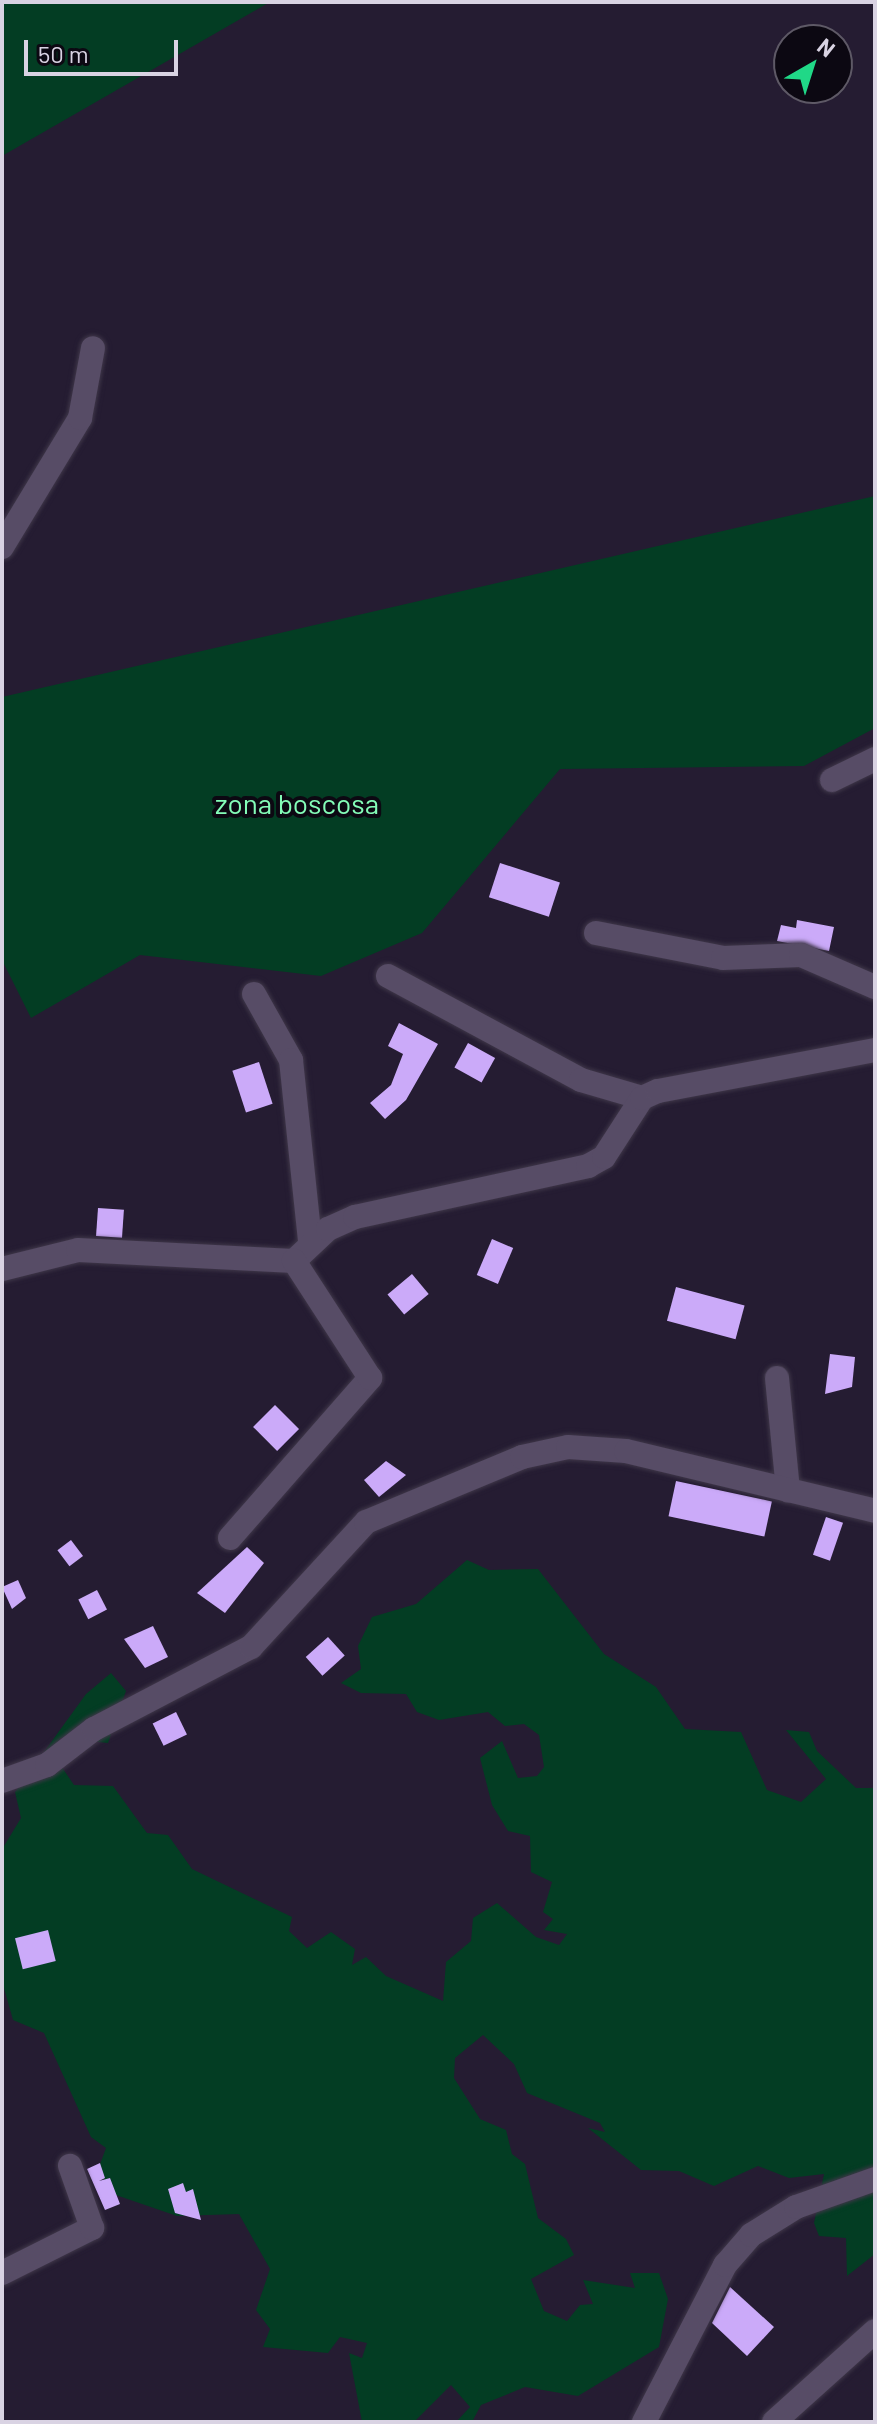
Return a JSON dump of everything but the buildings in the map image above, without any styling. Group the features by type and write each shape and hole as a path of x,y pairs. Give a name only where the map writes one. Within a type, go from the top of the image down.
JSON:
{"street":[{"path":"2,547 80,418 93,348"},
{"path":"832,780 875,759"},
{"path":"596,933 734,959 801,955 875,987"},
{"path":"388,976 581,1080 642,1098 875,1050"},
{"path":"254,994 291,1060 310,1242"},
{"path":"294,1261 310,1242 355,1217 588,1166 604,1157 642,1098"},
{"path":"2,1269 78,1250 294,1261"},
{"path":"230,1538 366,1385 370,1368 294,1261"},
{"path":"777,1378 788,1490"},
{"path":"2,1781 47,1765 94,1729 251,1647 382,1513 549,1449 626,1451 875,1511"},
{"path":"2,2273 92,2228 70,2166"},
{"path":"644,2422 725,2265 751,2235 796,2207 875,2179"},
{"path":"774,2422 875,2331"}],"green space":[{"path":"2,2 270,2 2,156"},
{"name":"zona boscosa","path":"875,496 875,728 804,766 560,769 422,933 321,976 140,955 31,1018 2,960 2,697"},
{"path":"467,1560 489,1570 538,1569 604,1654 656,1687 685,1729 741,1732 767,1790 801,1802 826,1779 786,1730 809,1732 817,1751 856,1788 875,1788 875,2254 847,2276 846,2238 819,2236 814,2223 824,2174 789,2178 758,2166 714,2186 679,2171 641,2170 588,2128 605,2132 600,2123 527,2093 514,2064 483,2035 455,2058 454,2078 480,2119 506,2130 512,2154 525,2164 538,2218 566,2239 574,2255 531,2279 544,2311 567,2321 580,2305 593,2304 583,2280 635,2288 630,2273 659,2273 668,2299 659,2347 578,2396 525,2387 481,2405 472,2422 456,2422 470,2407 451,2385 414,2422 362,2422 349,2353 362,2358 367,2343 340,2337 328,2353 263,2347 270,2329 256,2310 270,2269 239,2214 177,2216 110,2193 99,2167 106,2148 91,2137 44,2033 13,2020 2,1981 4,1846 21,1818 15,1792 86,1694 111,1673 126,1691 108,1743 60,1738 55,1757 74,1785 113,1786 147,1833 168,1835 192,1869 292,1917 289,1931 307,1948 331,1932 355,1949 352,1965 366,1957 386,1976 443,2001 446,1962 471,1941 473,1918 497,1903 536,1937 559,1945 567,1934 544,1930 553,1919 543,1912 552,1882 531,1872 530,1836 508,1831 492,1805 480,1758 502,1741 518,1778 537,1776 544,1767 539,1735 524,1724 505,1726 488,1712 439,1720 417,1712 406,1694 361,1693 341,1683 361,1669 358,1646 372,1617 416,1604"}]}
